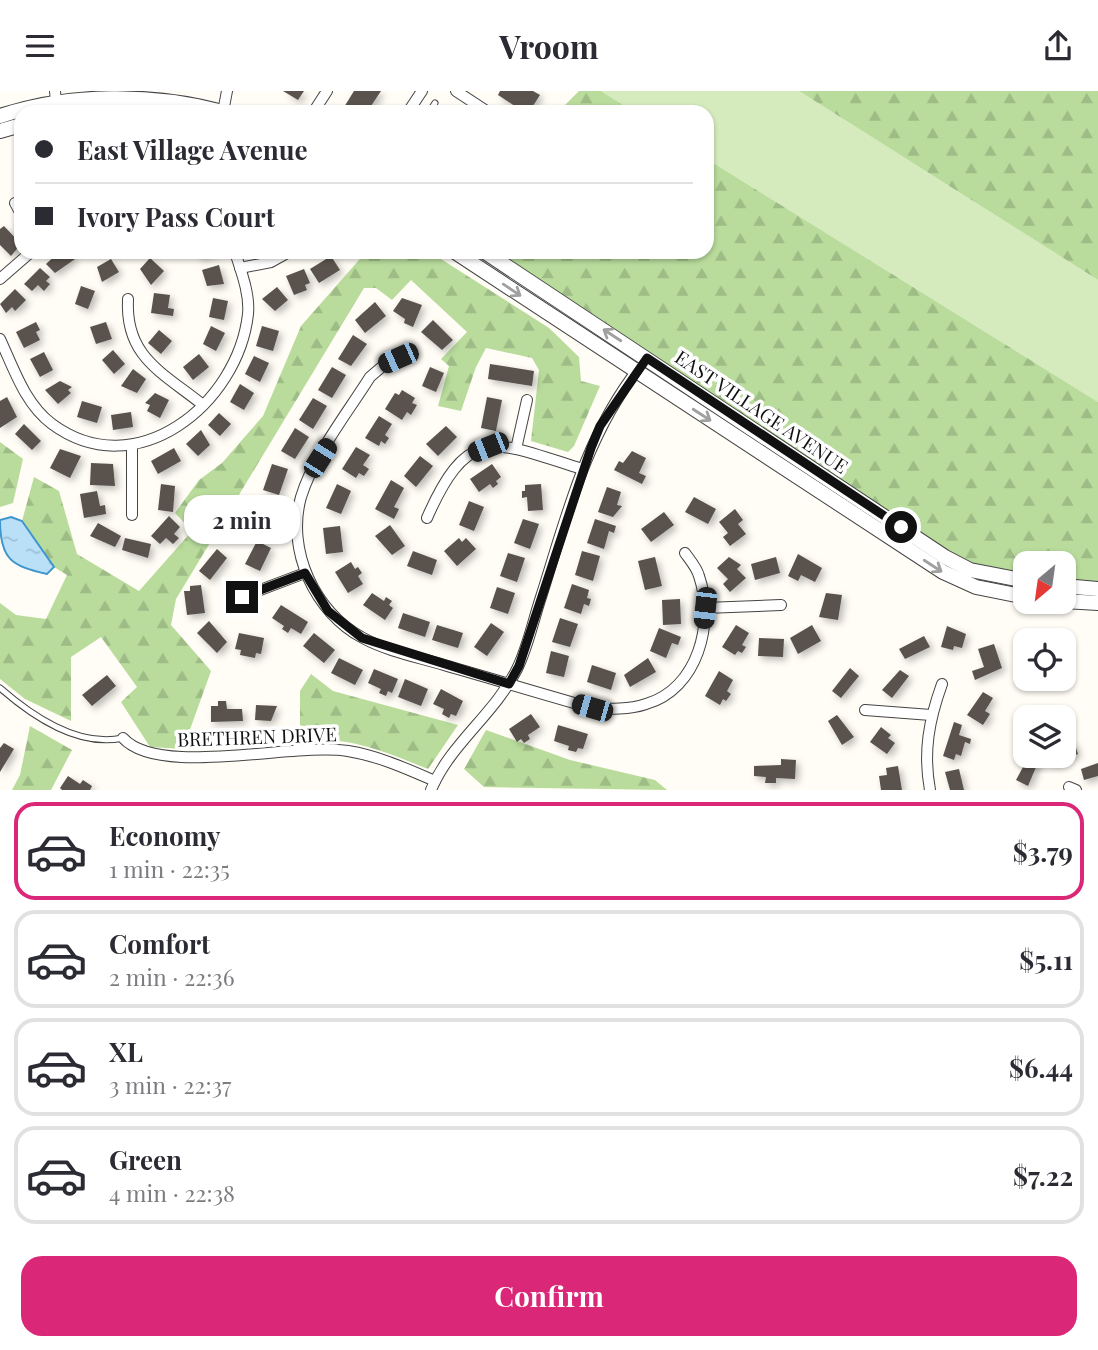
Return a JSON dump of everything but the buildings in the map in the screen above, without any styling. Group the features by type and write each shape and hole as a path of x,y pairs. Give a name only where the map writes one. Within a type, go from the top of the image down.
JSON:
{"street":[{"path":"456,91 477,105"},
{"path":"56,102 147,99 198,105"},
{"path":"0,279 23,259"},
{"path":"0,339 24,392 51,424 77,440 132,446 176,429 203,405 227,376 243,336 248,312 237,259"},
{"path":"240,268 276,259"},
{"name":"EAST VILLAGE AVENUE","path":"466,259 943,572 976,587 1013,594"},
{"name":"EAST VILLAGE AVENUE","path":"496,259 945,557 970,570 1013,578"},
{"path":"128,299 127,322 135,347 203,405"},
{"path":"398,358 370,377 307,478 297,524 305,573 328,611 362,638 592,708 619,710 648,704 662,697 688,673 702,641 705,608 699,575 685,553"},
{"path":"433,785 456,749 499,701 519,666 582,469 600,426 647,358"},
{"path":"516,449 527,400"},
{"path":"132,446 132,515"},
{"path":"427,518 443,481 463,458 488,447 516,449 582,469"},
{"path":"242,597 305,573"},
{"path":"1076,587 1098,589"},
{"path":"1076,602 1098,603"},
{"path":"705,608 781,605"},
{"path":"930,790 925,755 930,715 942,684"},
{"path":"865,710 930,715"},
{"name":"BRETHREN DRIVE","path":"123,738 142,752 171,757 347,750 388,761 433,785"}],"lane":[{"path":"0,688 35,715 67,731 109,741 123,738"}],"green space":[{"path":"579,91 601,91 623,105 565,105"},
{"path":"601,91 799,91 1098,280 1098,402 714,163 714,105 623,105"},
{"path":"799,91 1098,91 1098,280"},
{"path":"714,163 1098,402 1098,589 1076,587 1076,551 1013,551 1013,579 970,570 496,259 714,259"},
{"path":"360,259 441,259 549,328 579,357 581,381 600,386 574,446 568,452 531,441 539,370 532,358 486,348 476,367 461,411 438,406 449,366 441,359 467,332 411,280 392,300 376,288 364,288 176,599 171,625 211,671 183,749 150,747 121,702 137,687 101,637 71,657 71,721 25,699 0,679 0,603 16,615 46,619 67,575 54,567 22,521 34,477 59,491 77,554 139,591 192,531 175,513 199,480 222,463 263,416 301,326"},
{"path":"0,442 23,459 13,503 0,507"},
{"path":"311,674 333,691 458,725 428,769 366,746 335,741 300,741 300,691"},
{"path":"30,726 72,750 51,790 12,790 20,775"},
{"path":"486,730 570,760 655,780 667,790 484,787 464,769"}],"water":[{"path":"11,517 22,521 54,567 47,574 16,564 5,552 0,520"}],"route":[{"path":"242,597 305,573 328,611 362,638 509,684 519,666 582,469 600,426 647,358 901,527"}]}
